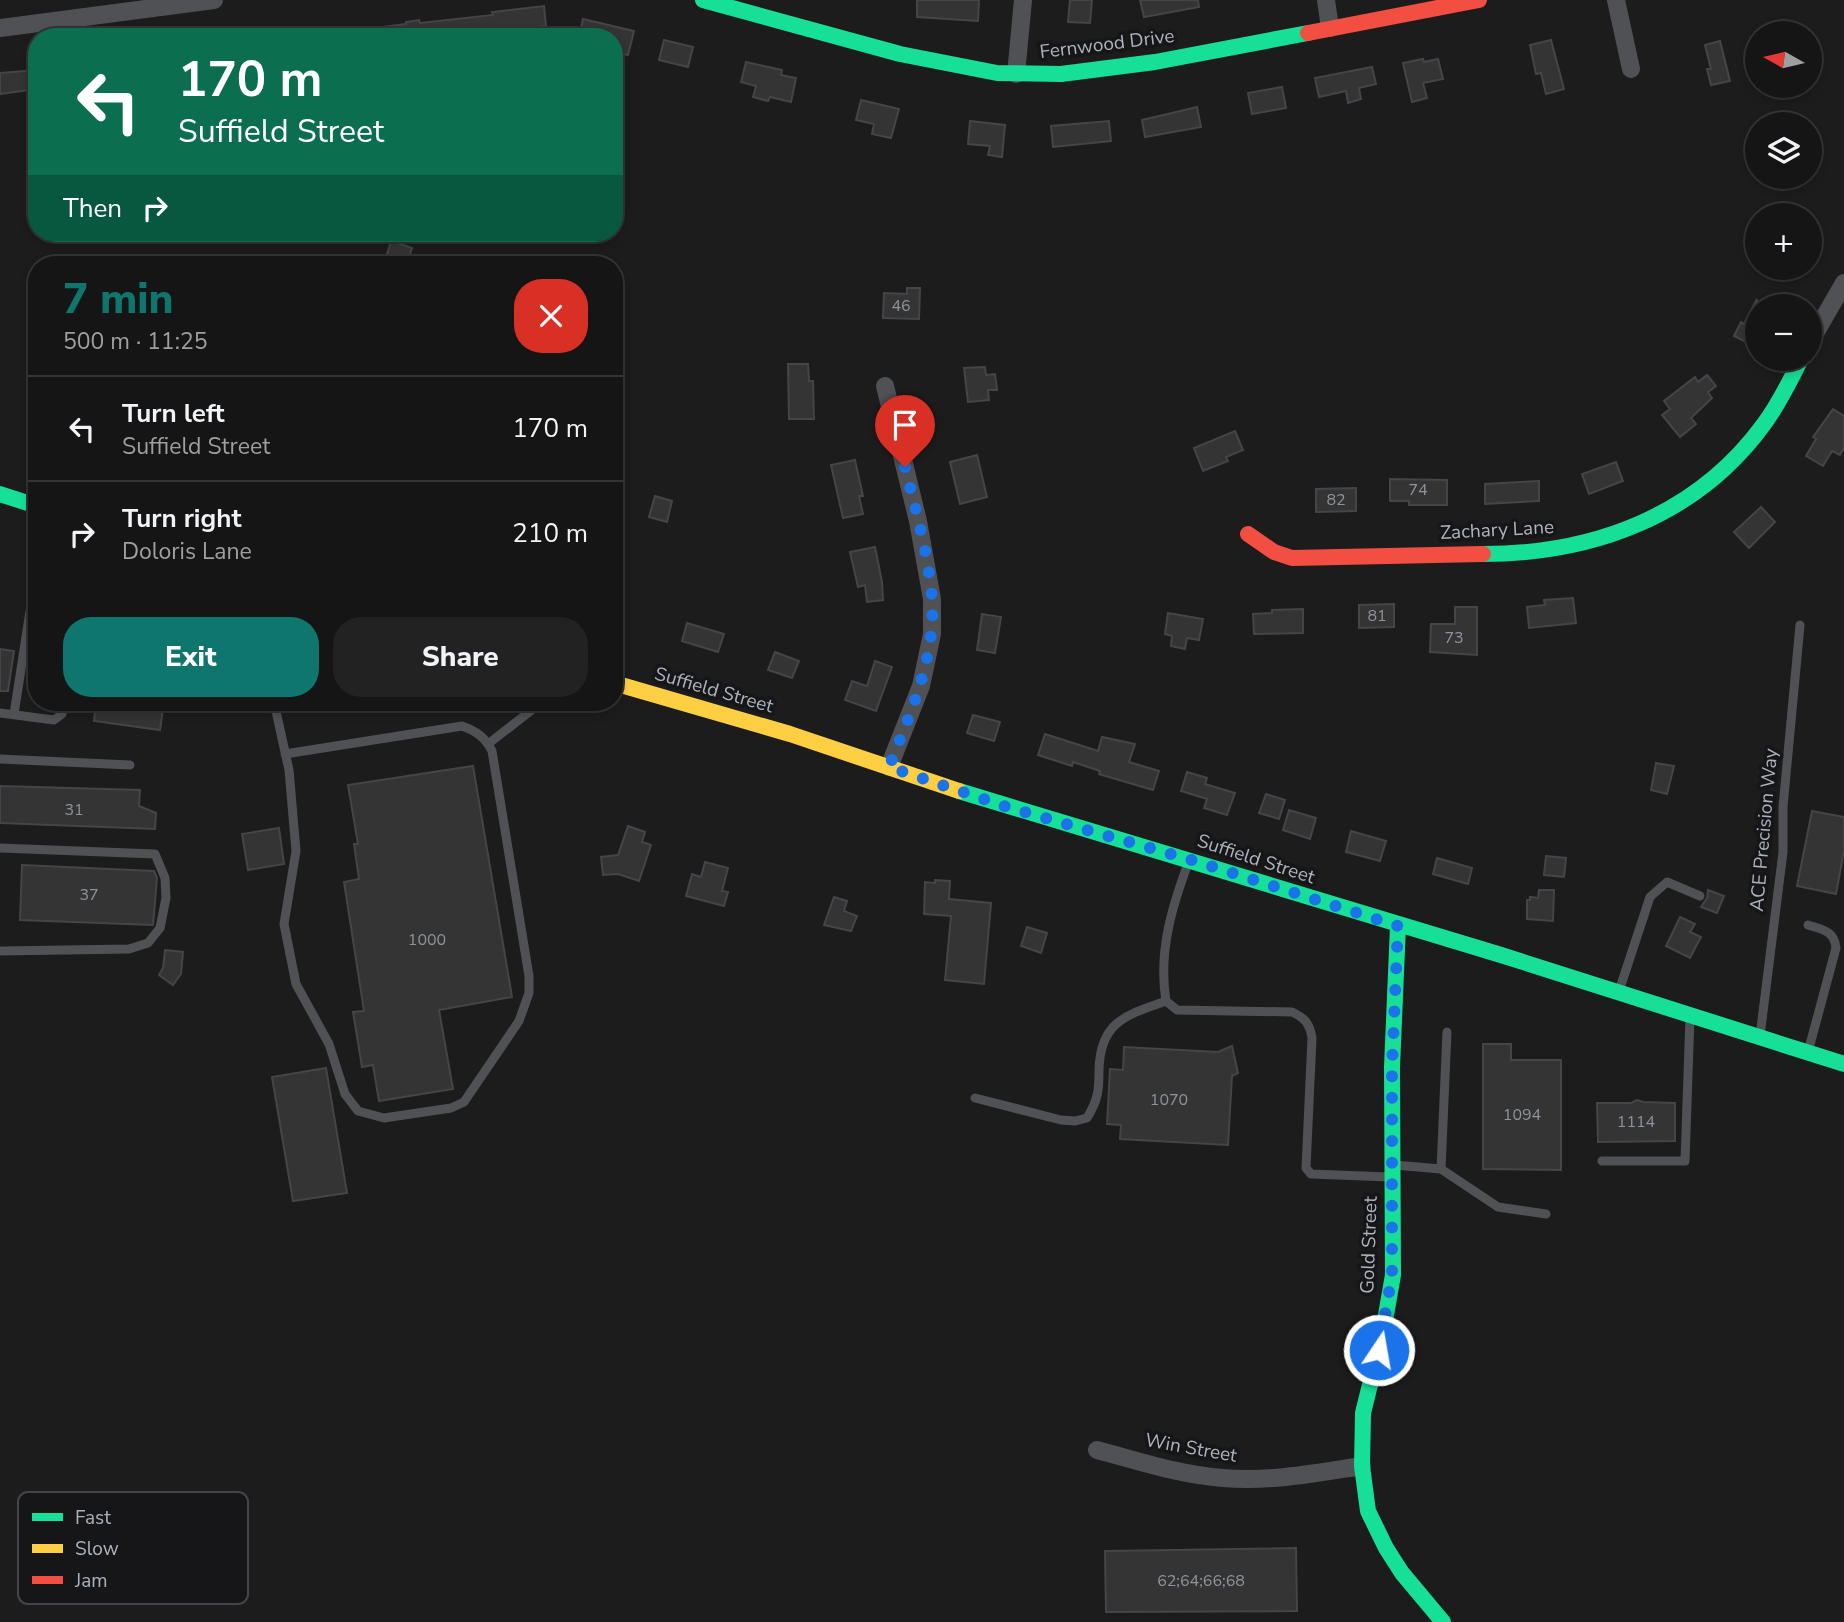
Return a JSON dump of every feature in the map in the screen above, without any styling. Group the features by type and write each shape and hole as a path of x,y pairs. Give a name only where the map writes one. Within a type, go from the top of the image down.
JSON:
{"street":[{"path":"0,28 214,0"},
{"name":"Fernwood Drive","path":"703,0 762,8 900,54 977,71 1016,75 1110,69 1479,0"},
{"path":"1016,75 1023,0"},
{"path":"1326,0 1331,28"},
{"path":"1615,0 1631,69"},
{"path":"1822,321 1844,283"},
{"name":"Zachary Lane","path":"1248,534 1274,552 1292,558 1535,552 1604,538 1673,508 1703,488 1732,462 1759,431 1795,371"},
{"path":"885,386 918,520 932,599 932,634 921,685 889,767"},
{"path":"0,494 28,503"},
{"name":"Suffield Street","path":"623,686 790,734 1007,807 1501,955 1844,1063"},
{"name":"Gold Street","path":"1398,926 1392,1067 1392,1275 1383,1332 1363,1413 1362,1466 1368,1511 1386,1548 1402,1573 1443,1622"},
{"name":"Win Street","path":"1097,1450 1172,1470 1223,1478 1267,1479 1362,1466"}],"lane":[{"path":"14,714 28,624"},
{"name":"ACE Precision Way","path":"1760,1037 1783,852 1783,807 1800,625"},
{"path":"0,713 54,720 62,711"},
{"path":"276,711 285,754 296,850 284,925 296,984 329,1044 345,1094 358,1111 384,1118 451,1108 464,1102 519,1021 529,993 529,976 492,751 483,737 462,726 285,754"},
{"path":"488,744 530,711"},
{"path":"0,759 130,765"},
{"path":"0,848 155,854 165,878 166,898 160,928 148,943 139,946 129,949 0,951"},
{"path":"1190,860 1167,933 1163,984 1166,1001 1177,1010 1292,1012 1304,1018 1310,1027 1312,1038 1306,1168 1311,1174 1441,1168 1498,1207 1546,1214"},
{"path":"1618,993 1650,897 1667,882 1700,895"},
{"path":"1808,925 1830,932 1835,938 1836,948 1808,1052"},
{"path":"975,1098 1061,1120 1087,1118 1096,1103 1102,1042 1113,1024 1129,1014 1166,1001"},
{"path":"1602,1161 1685,1161 1690,1016"},
{"path":"1441,1168 1447,1032"}],"building":[{"path":"917,0 979,0 978,21 917,17"},
{"path":"1070,0 1092,0 1090,23 1068,22"},
{"path":"1140,0 1198,0 1199,7 1144,17"},
{"path":"544,6 546,26 373,28 419,20 420,23 493,15 492,12"},
{"path":"583,19 621,28 581,28"},
{"path":"623,28 634,31 628,55 623,54"},
{"path":"664,40 693,47 688,67 659,60"},
{"path":"1551,40 1564,89 1546,94 1541,73 1536,74 1530,45"},
{"path":"1720,41 1730,81 1711,85 1707,69 1711,69 1705,45"},
{"path":"1423,59 1424,62 1438,59 1443,79 1423,83 1427,98 1412,102 1403,63"},
{"path":"746,62 782,70 781,75 796,78 791,102 770,97 768,101 753,97 756,86 741,82"},
{"path":"1372,67 1376,84 1359,88 1361,99 1348,103 1346,91 1319,97 1315,78"},
{"path":"28,71 28,90 0,94 0,73"},
{"path":"1282,87 1286,108 1252,114 1248,93"},
{"path":"861,100 899,109 891,138 872,134 874,124 856,120"},
{"path":"1197,107 1201,127 1145,137 1142,120"},
{"path":"970,121 1005,125 1002,157 988,155 990,146 968,144"},
{"path":"1109,121 1111,141 1053,147 1051,126"},
{"path":"391,242 412,248 410,256 386,256"},
{"path":"907,288 920,288 919,319 883,318 884,293 907,294"},
{"path":"1741,322 1745,322 1745,342 1734,336"},
{"path":"788,364 808,364 809,381 813,381 814,419 789,419"},
{"path":"985,367 986,375 995,374 997,390 988,390 989,400 968,402 964,368"},
{"path":"1707,375 1716,386 1708,392 1712,398 1691,418 1696,424 1680,437 1662,415 1670,409 1664,401 1695,377 1698,382"},
{"path":"1833,409 1844,416 1844,448 1840,455 1832,451 1823,466 1806,456 1816,439 1813,437"},
{"path":"1235,431 1243,450 1226,457 1228,461 1203,471 1194,448"},
{"path":"977,455 987,497 960,504 950,462"},
{"path":"855,460 863,496 859,496 863,514 843,518 831,465"},
{"path":"1616,462 1623,481 1589,494 1582,474"},
{"path":"1390,479 1447,480 1447,505 1409,505 1409,501 1390,501"},
{"path":"1539,481 1539,501 1485,504 1485,484"},
{"path":"1356,488 1356,511 1316,512 1316,489"},
{"path":"655,496 672,501 667,522 649,517"},
{"path":"1761,507 1775,522 1749,548 1734,532"},
{"path":"875,547 883,600 867,602 865,585 858,587 850,552"},
{"path":"1573,598 1576,623 1529,628 1527,607 1545,605 1544,600"},
{"path":"1394,604 1394,627 1359,628 1359,605"},
{"path":"1455,607 1477,607 1477,655 1430,652 1431,624 1455,624"},
{"path":"1303,609 1303,633 1254,634 1253,614"},
{"path":"1168,613 1203,619 1199,640 1187,638 1185,649 1171,646 1172,636 1165,634"},
{"path":"982,614 1001,617 995,653 977,650"},
{"path":"687,623 724,634 718,652 682,641"},
{"path":"0,649 14,651 8,691 0,691"},
{"path":"775,652 799,661 792,678 768,670"},
{"path":"875,661 892,667 876,711 845,700 852,681 867,686"},
{"path":"95,711 163,711 160,730 94,721"},
{"path":"973,715 1000,722 994,741 967,733"},
{"path":"1045,734 1098,751 1102,737 1135,744 1129,762 1159,771 1153,790 1099,774 1100,771 1073,762 1072,766 1038,755"},
{"path":"1656,763 1674,766 1667,794 1651,790"},
{"path":"473,766 512,997 439,1010 453,1089 379,1101 373,1065 362,1067 353,1012 364,1011 344,882 359,879 354,844 358,844 348,785"},
{"path":"1187,772 1207,778 1205,784 1235,793 1227,815 1204,808 1207,799 1181,791"},
{"path":"0,786 140,790 139,806 156,813 155,829 0,823"},
{"path":"1266,794 1285,800 1279,819 1259,813"},
{"path":"1289,810 1316,818 1310,839 1283,830"},
{"path":"1812,811 1844,817 1844,850 1836,894 1797,886"},
{"path":"628,826 645,832 642,842 651,845 639,881 618,874 603,875 601,857 618,855"},
{"path":"279,828 284,864 248,870 242,834"},
{"path":"1351,831 1386,841 1380,861 1346,852"},
{"path":"1546,856 1566,858 1564,877 1544,875"},
{"path":"1437,858 1472,868 1468,884 1433,874"},
{"path":"705,862 728,868 722,891 728,892 724,906 686,896 692,874 701,877"},
{"path":"22,865 154,871 157,878 153,925 20,920"},
{"path":"935,880 950,881 949,899 991,903 984,984 945,980 951,916 924,914 925,882 935,883"},
{"path":"1539,890 1554,890 1553,921 1527,919 1527,900 1530,900 1530,897 1538,898"},
{"path":"1708,890 1724,896 1717,913 1701,907 1707,898"},
{"path":"834,897 847,901 844,911 857,916 851,931 824,925"},
{"path":"1680,917 1695,924 1690,932 1701,937 1690,958 1666,946"},
{"path":"1027,927 1047,933 1041,953 1021,946"},
{"path":"165,950 183,952 181,974 173,985 159,975 163,968"},
{"path":"1483,1044 1511,1044 1511,1060 1561,1060 1561,1170 1483,1169"},
{"path":"1232,1046 1238,1073 1232,1076 1228,1145 1120,1139 1121,1125 1107,1124 1110,1069 1123,1070 1124,1047 1218,1052"},
{"path":"326,1068 347,1193 293,1201 272,1077"},
{"path":"1637,1100 1675,1103 1675,1141 1598,1142 1597,1103 1631,1103"},
{"path":"1296,1548 1297,1611 1106,1612 1105,1551"}],"traffic: fast":[{"path":"703,0 900,54 997,73 1061,74 1155,62 1308,33"},
{"path":"1483,554 1564,547 1640,524 1675,506 1707,483 1737,456 1764,424 1795,371"},
{"path":"0,494 28,503"},
{"path":"959,791 1501,955 1844,1064"},
{"path":"1398,926 1392,1067 1393,1275 1383,1332 1363,1413 1362,1466 1368,1511 1386,1548 1402,1573 1443,1622"}],"traffic: slow":[{"path":"623,686 790,734 959,791"}],"traffic: jam":[{"path":"1308,33 1479,0"},
{"path":"1248,534 1274,552 1292,558 1483,554"}],"route":[{"path":"905,467 918,520 932,599 932,634 921,685 889,767 1007,807 1195,861 1398,926 1392,1067 1392,1275 1379,1350"}]}
